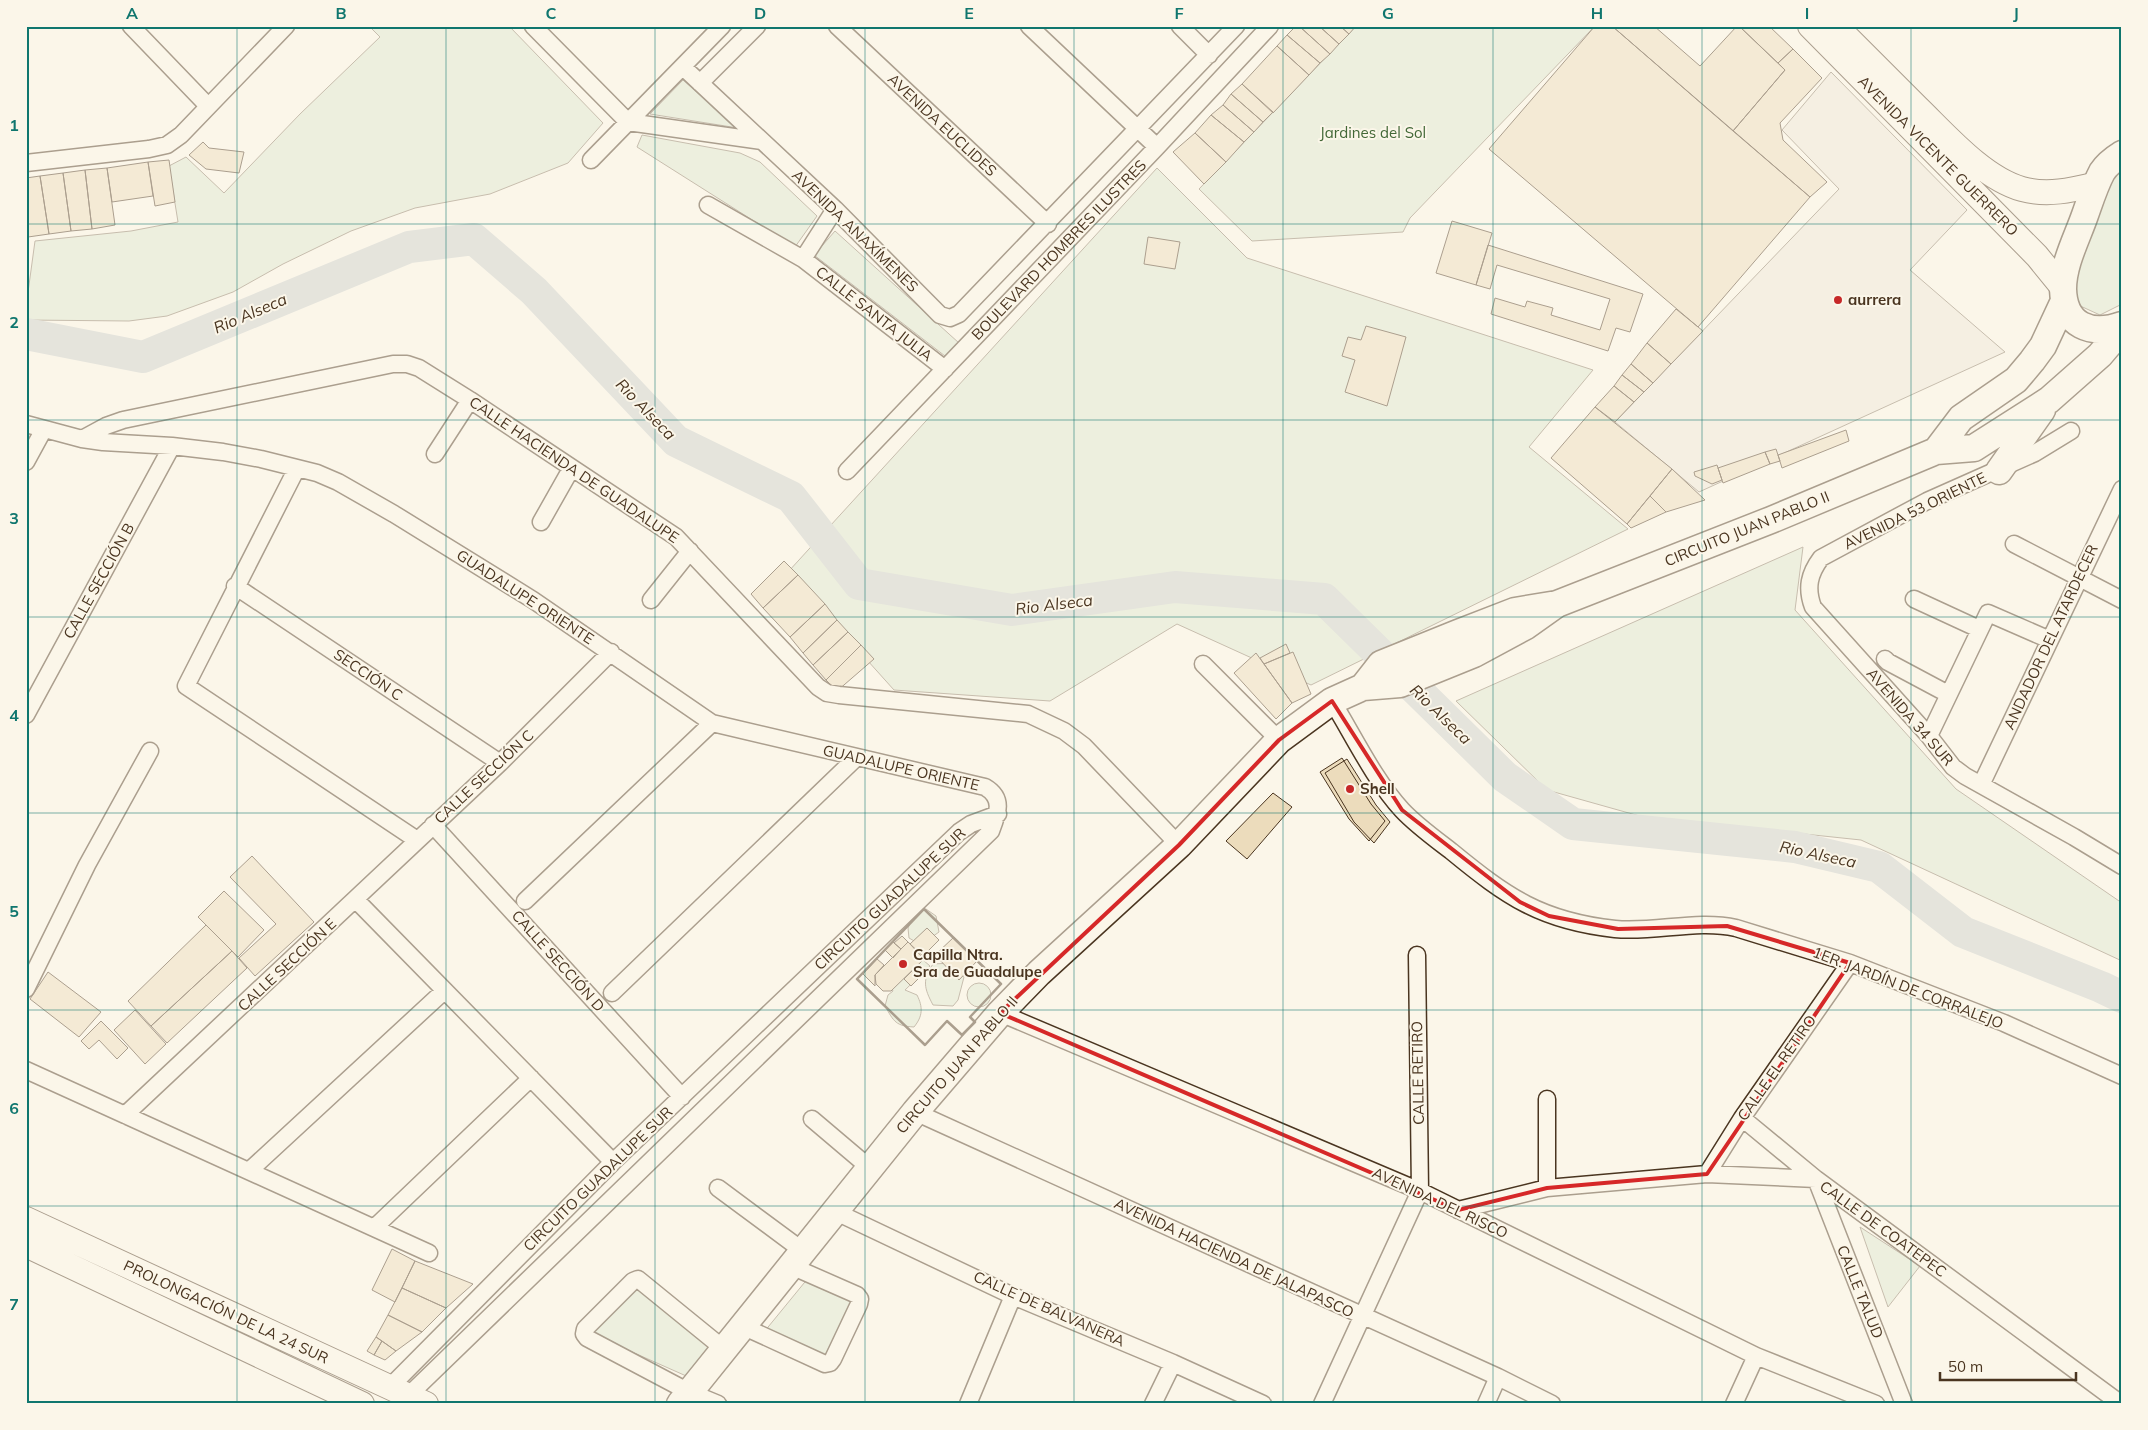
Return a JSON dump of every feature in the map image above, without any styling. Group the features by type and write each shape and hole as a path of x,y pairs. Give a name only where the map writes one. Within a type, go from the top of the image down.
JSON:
{"main road":[{"name":"AVENIDA VICENTE GUERRERO","path":"1810,26 2038,256 2064,294"},
{"name":"AVENIDA VICENTE GUERRERO","path":"1836,26 1949,139 2003,182 2022,189 2041,192 2058,192 2097,184"},
{"path":"1936,451 1961,418 2016,380 2032,361 2047,338 2064,294 2068,261 2097,184 2103,171 2111,161 2122,154"},
{"path":"2064,294 2072,318 2080,325 2089,329 2101,330 2122,325"},
{"name":"CIRCUITO JUAN PABLO II","path":"1363,687 1381,664 1458,633 1516,611 1557,604 1772,520 1936,451 1974,448 2050,400 2100,355 2122,329"},
{"path":"1999,471 2050,400"},
{"name":"CIRCUITO JUAN PABLO II","path":"684,1398 871,1169 915,1112 1000,1013 1039,973 1179,845 1279,740 1332,701 1363,687 1400,684 1474,654 1526,626 1557,604"},
{"name":"PROLONGACIÓN DE LA 24 SUR","path":"26,1219 408,1396"},
{"name":"PROLONGACIÓN DE LA 24 SUR","path":"26,1245 362,1404"}],"street":[{"path":"131,26 208,106"},
{"path":"26,163 150,149 167,145 181,135 286,26"},
{"path":"533,26 628,122 762,141"},
{"path":"591,160 722,26"},
{"name":"AVENIDA EUCLIDES","path":"837,26 1048,224"},
{"path":"1029,26 1157,147"},
{"path":"1180,26 1209,55"},
{"name":"BOULEVARD HOMBRES ILUSTRES","path":"950,318 959,314 1048,224 1236,26"},
{"name":"BOULEVARD HOMBRES ILUSTRES","path":"847,471 1270,26"},
{"path":"700,83 746,30"},
{"name":"AVENIDA ANAXÍMENES","path":"683,67 835,209 940,315 950,318"},
{"name":"CALLE SANTA JULIA","path":"708,205 803,259 945,368"},
{"name":"CALLE SANTA JULIA","path":"803,259 835,209"},
{"name":"CALLE HACIENDA DE GUADALUPE","path":"82,439 106,426 123,420 393,364 407,364 419,368 676,537 818,687 827,693 1028,714 1045,720 1084,746 1179,845"},
{"path":"435,454 470,400"},
{"name":"GUADALUPE ORIENTE","path":"26,424 82,439 224,452 317,473 338,482 394,514 533,600 712,723 985,787 996,797 999,804 998,814"},
{"path":"26,462 44,429"},
{"name":"AVENIDA 53 ORIENTE","path":"1809,583 1812,569 1821,558 1927,502 1999,471 2035,453 2071,431"},
{"name":"CALLE SECCIÓN B","path":"26,716 172,446"},
{"path":"297,468 186,686 417,840"},
{"path":"541,522 571,469"},
{"name":"ANDADOR DEL ATARDECER","path":"1981,785 2079,578 2116,519 2122,489"},
{"path":"2014,544 2122,600"},
{"path":"651,600 690,551"},
{"name":"AVENIDA 34 SUR","path":"1809,583 1809,596 1813,607 1929,736 1953,767 2122,866"},
{"name":"SECCIÓN C","path":"236,586 500,764"},
{"path":"1914,599 1979,629"},
{"path":"1929,736 1979,629 1988,614 2050,640"},
{"name":"CALLE SECCIÓN C","path":"356,900 417,840 500,764 611,652"},
{"path":"1885,658 1888,662 1948,694"},
{"path":"1203,664 1279,740"},
{"name":"1ER. JARDÍN DE CORRALEJO","path":"1332,701 1387,791 1402,810 1486,879 1520,902 1548,916 1586,926 1618,930 1727,926 1850,963 2004,1024 2122,1076"},
{"name":"CALLE SECCIÓN D","path":"525,901 712,723"},
{"path":"26,989 87,865 150,751"},
{"name":"CALLE SECCIÓN D","path":"612,993 856,758"},
{"name":"CIRCUITO GUADALUPE SUR","path":"408,1396 570,1206 613,1162 959,832 971,824 998,814"},
{"name":"CIRCUITO GUADALUPE SUR","path":"408,1396 991,831 998,814"},
{"name":"CALLE SECCIÓN D","path":"433,825 682,1097"},
{"path":"356,900 613,1162"},
{"name":"CALLE SECCIÓN E","path":"125,1115 356,900"},
{"name":"CALLE RETIRO","path":"1417,955 1420,1191"},
{"name":"CALLE EL RETIRO","path":"1706,1174 1742,1118 1850,963"},
{"path":"249,1171 444,991"},
{"path":"776,1007 793,1022"},
{"name":"AVENIDA DEL RISCO","path":"1000,1013 1420,1191 1756,1356 1876,1404"},
{"path":"26,1070 429,1253"},
{"path":"374,1228 531,1078"},
{"path":"1547,1099 1547,1188"},
{"name":"AVENIDA HACIENDA DE JALAPASCO","path":"915,1112 1498,1377 1552,1404"},
{"path":"812,1118 871,1169"},
{"path":"1742,1118 1816,1179"},
{"name":"CALLE DE COATEPEC","path":"1458,1210 1547,1188 1706,1174 1816,1179 2120,1400"},
{"name":"CALLE TALUD","path":"1816,1179 1904,1404"},
{"path":"718,1188 797,1259 857,1295 860,1299 834,1359 830,1363 825,1364 742,1326"},
{"path":"1322,1404 1420,1191"},
{"path":"570,1206 587,1222"},
{"name":"CALLE DE BALVANERA","path":"836,1212 1013,1296 1173,1363 1263,1404"},
{"path":"718,1404 684,1398 587,1338 584,1334 585,1329 633,1281 638,1279 724,1349"},
{"path":"968,1404 1013,1296"},
{"path":"1734,1404 1756,1356"},
{"path":"1153,1404 1173,1363"},
{"path":"1486,1404 1498,1377"}],"highlighted area":[{"path":"1332,701 1402,810 1520,902 1549,916 1618,929 1727,926 1850,963 1707,1174 1547,1188 1458,1210 1000,1013 1179,845 1279,740"}],"green space":[{"path":"369,26 509,26 603,123 568,163 490,194 415,208 351,231 283,264 233,292 167,316 129,321 26,320 35,241 131,231 178,222 169,166 186,157 224,193 300,114 380,37"},
{"name":"Jardines del Sol","path":"1356,26 1595,26 1410,218 1403,232 1252,241 1199,189"},
{"path":"683,80 738,128 650,114"},
{"path":"642,135 740,153 760,162 817,216 795,247 637,147"},
{"path":"2122,163 2122,304 2100,315 2076,304 2069,277 2113,167"},
{"path":"1157,168 1247,258 1593,370 1529,447 1628,529 1311,685 1177,624 1050,701 894,690 788,572"},
{"path":"835,231 959,343 945,356 814,255"},
{"path":"1803,547 1795,610 1956,789 2122,903 2122,961 1861,840 1643,817 1547,790 1456,701"},
{"path":"926,909 936,916 939,932 929,939 916,942 909,938 908,928 913,916"},
{"path":"923,960 930,966 905,990 917,995 921,1007 920,1015 914,1027 903,1026 893,1019 885,1006 888,995"},
{"path":"953,963 964,977 958,1000 953,1006 933,1005 926,989 929,970 933,964"},
{"path":"979,983 984,984 990,990 990,1000 984,1006 979,1007 974,1006 968,1000 967,995 968,990 974,984"},
{"path":"1860,1227 1920,1266 1888,1307"},
{"path":"809,1277 857,1300 829,1361 764,1332"},
{"path":"639,1283 718,1349 693,1379 587,1332"}],"shaded area":[{"name":"aurrera","path":"1831,72 1967,210 1910,270 2005,352 1699,492 1615,422 1839,189 1782,130"}],"building":[{"path":"1296,26 1299,26 1330,54 1320,63 1287,35"},
{"path":"1299,26 1319,26 1339,44 1330,54"},
{"path":"1319,26 1340,26 1349,34 1339,44"},
{"path":"1340,26 1356,26 1349,34"},
{"path":"1595,26 1612,26 1810,197 1698,327 1489,149"},
{"path":"1612,26 1654,26 1700,66 1739,26 1785,70 1733,131"},
{"path":"1739,26 1769,26 1793,49 1778,63"},
{"path":"1287,35 1320,63 1309,75 1277,46"},
{"path":"1277,46 1309,75 1273,113 1242,84"},
{"path":"1793,49 1822,78 1780,123 1783,140 1827,182 1810,197 1733,131 1785,70 1778,63"},
{"path":"1242,84 1273,112 1263,122 1231,94"},
{"path":"1231,94 1263,122 1254,132 1223,105"},
{"path":"1223,105 1254,132 1244,142 1211,115"},
{"path":"1211,115 1244,142 1226,162 1195,133"},
{"path":"1195,133 1226,162 1204,184 1173,152"},
{"path":"203,142 209,148 244,152 239,173 206,169 189,155"},
{"path":"169,160 175,202 155,206 148,162"},
{"path":"148,162 153,196 112,202 107,168"},
{"path":"107,168 115,225 92,229 85,170"},
{"path":"85,170 92,229 71,231 63,173"},
{"path":"63,173 71,231 49,234 40,176"},
{"path":"40,176 49,234 28,237 26,178"},
{"path":"1452,221 1492,233 1476,285 1436,273"},
{"path":"1148,237 1180,242 1175,269 1144,264"},
{"path":"1488,245 1643,294 1630,332 1616,328 1608,351 1491,314 1495,298 1525,307 1527,301 1553,308 1551,315 1600,330 1610,299 1497,265 1490,289 1476,285"},
{"path":"1676,309 1703,331 1671,364 1647,343"},
{"path":"1366,326 1406,337 1387,406 1345,392 1355,360 1342,356 1348,337 1361,340"},
{"path":"1647,343 1671,364 1653,383 1631,364"},
{"path":"1631,364 1653,383 1644,392 1622,375"},
{"path":"1622,375 1644,392 1634,402 1614,386"},
{"path":"1614,386 1634,402 1615,422 1595,407"},
{"path":"1595,407 1672,469 1627,524 1551,458"},
{"path":"1846,430 1849,441 1782,468 1778,455"},
{"path":"1776,449 1780,461 1770,464 1765,452"},
{"path":"1765,452 1770,464 1723,483 1718,468"},
{"path":"1717,465 1722,480 1712,484 1695,476 1694,472"},
{"path":"1672,469 1705,500 1666,512 1650,496"},
{"path":"1650,496 1666,512 1631,528 1627,524"},
{"path":"784,561 798,575 763,608 751,594"},
{"path":"798,575 825,604 790,637 763,608"},
{"path":"825,604 837,620 803,653 790,637"},
{"path":"837,620 848,632 813,665 803,653"},
{"path":"848,632 861,645 826,680 813,665"},
{"path":"1286,644 1290,653 1264,664 1260,658"},
{"path":"861,645 874,659 837,691 826,680"},
{"path":"1293,652 1311,694 1292,703 1264,664"},
{"path":"1256,653 1292,703 1276,719 1234,673"},
{"name":"Shell","path":"1342,758 1371,804 1385,821 1369,841 1349,819 1320,772"},
{"name":"Shell","path":"1347,759 1376,805 1390,822 1374,843 1354,822 1325,773"},
{"path":"1273,793 1292,807 1247,859 1226,841"},
{"path":"252,856 314,922 255,976 239,958 276,924 230,877"},
{"path":"224,891 264,930 238,957 198,917"},
{"path":"206,925 232,951 151,1026 128,1001"},
{"path":"927,928 939,940 922,957 910,944"},
{"path":"902,936 908,942 901,949 894,943"},
{"path":"954,937 977,961 959,980 935,955"},
{"path":"893,942 901,949 893,958 885,950"},
{"name":"Capilla Ntra. Sra de Guadalupe","path":"908,942 925,958 891,991 883,991 876,984 875,975"},
{"path":"232,951 247,968 167,1043 151,1026"},
{"path":"877,959 884,965 875,975 875,986 863,974"},
{"path":"915,968 922,975 911,986 904,979"},
{"path":"48,972 101,1012 79,1037 30,999"},
{"path":"135,1010 166,1044 145,1064 114,1030"},
{"path":"101,1021 128,1048 117,1059 99,1040 89,1049 81,1041"},
{"path":"392,1249 415,1261 395,1302 372,1290"},
{"path":"415,1261 473,1284 446,1308 402,1288"},
{"path":"402,1288 446,1308 422,1332 388,1315"},
{"path":"388,1315 422,1332 396,1351 376,1337"},
{"path":"376,1337 382,1341 374,1355 367,1351"},
{"path":"382,1341 396,1351 385,1360 374,1355"}],"waterway":[{"name":"Rio Alseca","path":"26,334 143,357 409,247 474,239 534,291 676,441 791,497 859,584 1012,610 1175,587 1324,599 1505,777 1573,824 1795,847 1879,867 1963,932 2122,997"}],"wall":[{"path":"924,909 1001,984 970,1017 975,1022 962,1035 947,1021 925,1045 857,979 924,909"}],"place":[{"name":"aurrera","path":"1838,300"},
{"name":"Shell","path":"1350,789"},
{"name":"Capilla Ntra. Sra de Guadalupe","path":"903,964"}]}
